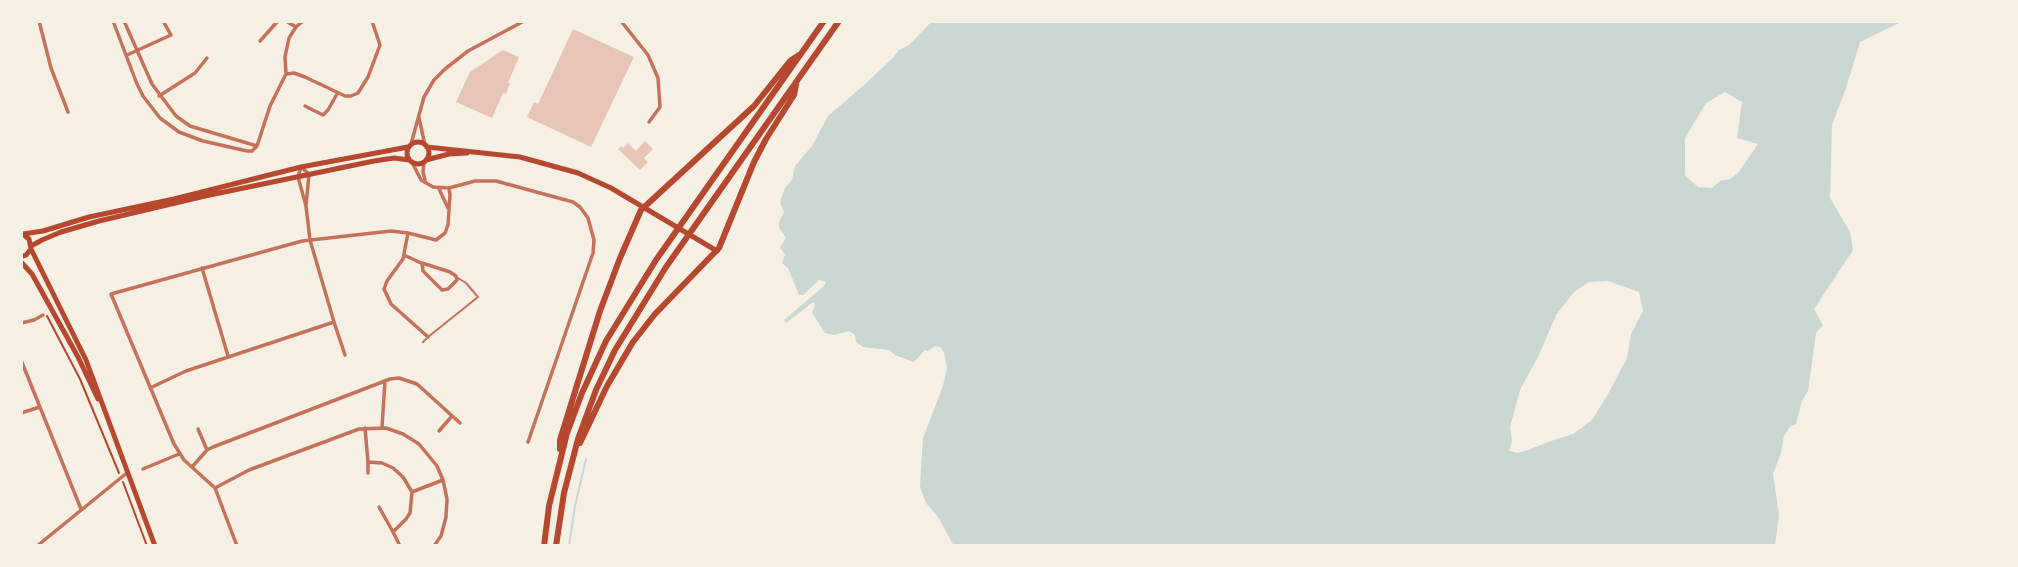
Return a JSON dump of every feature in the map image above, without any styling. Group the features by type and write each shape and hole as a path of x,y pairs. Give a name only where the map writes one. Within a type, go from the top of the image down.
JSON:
{"highway":[{"path":"544,546 549,506 561,455 582,393 602,349 656,260 824,21"},
{"path":"556,546 572,457 596,390 627,329 666,267 839,21"},
{"path":"561,455 560,440 600,311 628,238 644,207 732,128 754,106 790,61 801,54"},
{"path":"572,457 607,386 633,342 679,287 717,251 754,162 793,95 797,80"}],"main road":[{"path":"22,234 417,142 426,146 520,157 593,179 717,251"},
{"path":"409,146 407,154 410,161"},
{"path":"425,161 429,152 426,146"},
{"path":"21,257 26,256 31,248 42,240 99,221 386,159 419,164 449,154 474,152"},
{"path":"22,234 29,239 80,345 155,546"},
{"path":"21,262 32,274 107,418"}],"street":[{"path":"39,21 51,68 68,112"},
{"path":"113,21 137,84 154,111 169,125 185,134 219,146 247,151 257,146 270,106 286,74 286,45 296,27 303,21"},
{"path":"124,21 146,73 159,96 176,117 190,126 257,146"},
{"path":"127,55 171,36 163,21"},
{"path":"260,41 278,21"},
{"path":"286,21 296,27"},
{"path":"286,74 305,76 337,94 351,96 358,93 368,77 380,45 372,21"},
{"path":"409,146 430,86 445,68 482,42 524,21"},
{"path":"621,21 649,55 658,78 660,107 649,122"},
{"path":"159,96 195,73 207,58"},
{"path":"305,106 323,115 337,94"},
{"path":"419,118 426,146"},
{"path":"410,161 421,180 439,189 475,181 496,181 558,197 580,207 588,218 595,246 528,442"},
{"path":"425,161 423,172 426,182"},
{"path":"306,206 309,174 301,167 298,177 306,206 310,240 345,355"},
{"path":"237,546 215,488 179,454 170,437 111,294 310,240 391,231 436,240 445,233 448,225 449,188"},
{"path":"439,189 448,208"},
{"path":"408,233 404,256 385,285 384,293 397,310 428,337"},
{"path":"404,256 443,269 457,278 448,289 442,290 423,271 422,263"},
{"path":"202,268 228,356"},
{"path":"21,323 44,315"},
{"path":"150,388 186,370 334,322"},
{"path":"21,360 81,509"},
{"path":"192,467 207,450 390,379 400,378 417,384 460,423"},
{"path":"382,427 385,381"},
{"path":"21,413 40,407"},
{"path":"439,431 452,416"},
{"path":"215,488 249,470 365,428 382,427 403,434 419,444 437,466 447,499 444,528 435,546"},
{"path":"365,428 368,473"},
{"path":"198,429 207,450"},
{"path":"143,469 179,454"},
{"path":"368,462 382,463 393,468 403,477 412,492 410,513 393,532"},
{"path":"37,546 128,472"},
{"path":"412,492 443,480"},
{"path":"379,507 400,546"}],"lane":[{"path":"424,342 478,297 466,283 457,278"}],"path":[{"path":"44,315 80,379 147,546"}],"shaded area":[{"path":"932,21 1903,21 1860,42 1832,125 1830,198 1850,232 1853,250 1814,309 1823,325 1816,333 1808,391 1802,401 1796,424 1790,427 1784,436 1773,474 1779,515 1775,546 954,546 938,517 926,503 920,487 923,438 947,368 944,352 935,346 925,350 914,362 889,350 863,347 849,331 834,335 825,333 812,313 815,304 813,302 786,323 784,320 826,282 819,280 803,295 799,295 788,268 782,263 785,255 780,247 786,238 779,227 784,212 780,202 785,188 792,180 795,166 812,146 828,116 899,50 909,45","holes":["1725,92 1742,102 1737,138 1758,144 1739,172 1730,179 1720,181 1712,188 1698,187 1685,175 1685,138 1706,103","1608,281 1639,292 1643,311 1631,334 1627,358 1608,394 1592,420 1573,434 1518,453 1509,451 1512,441 1510,427 1520,390 1556,315 1574,292 1589,282"]}],"building":[{"path":"573,29 634,57 591,147 527,117 534,102 538,104"},
{"path":"503,50 519,57 506,94 503,93 492,118 456,102 470,72"},
{"path":"645,141 653,149 644,158 648,162 640,170 618,149 628,143 636,151"}],"waterway":[{"path":"569,546 586,459"}]}
